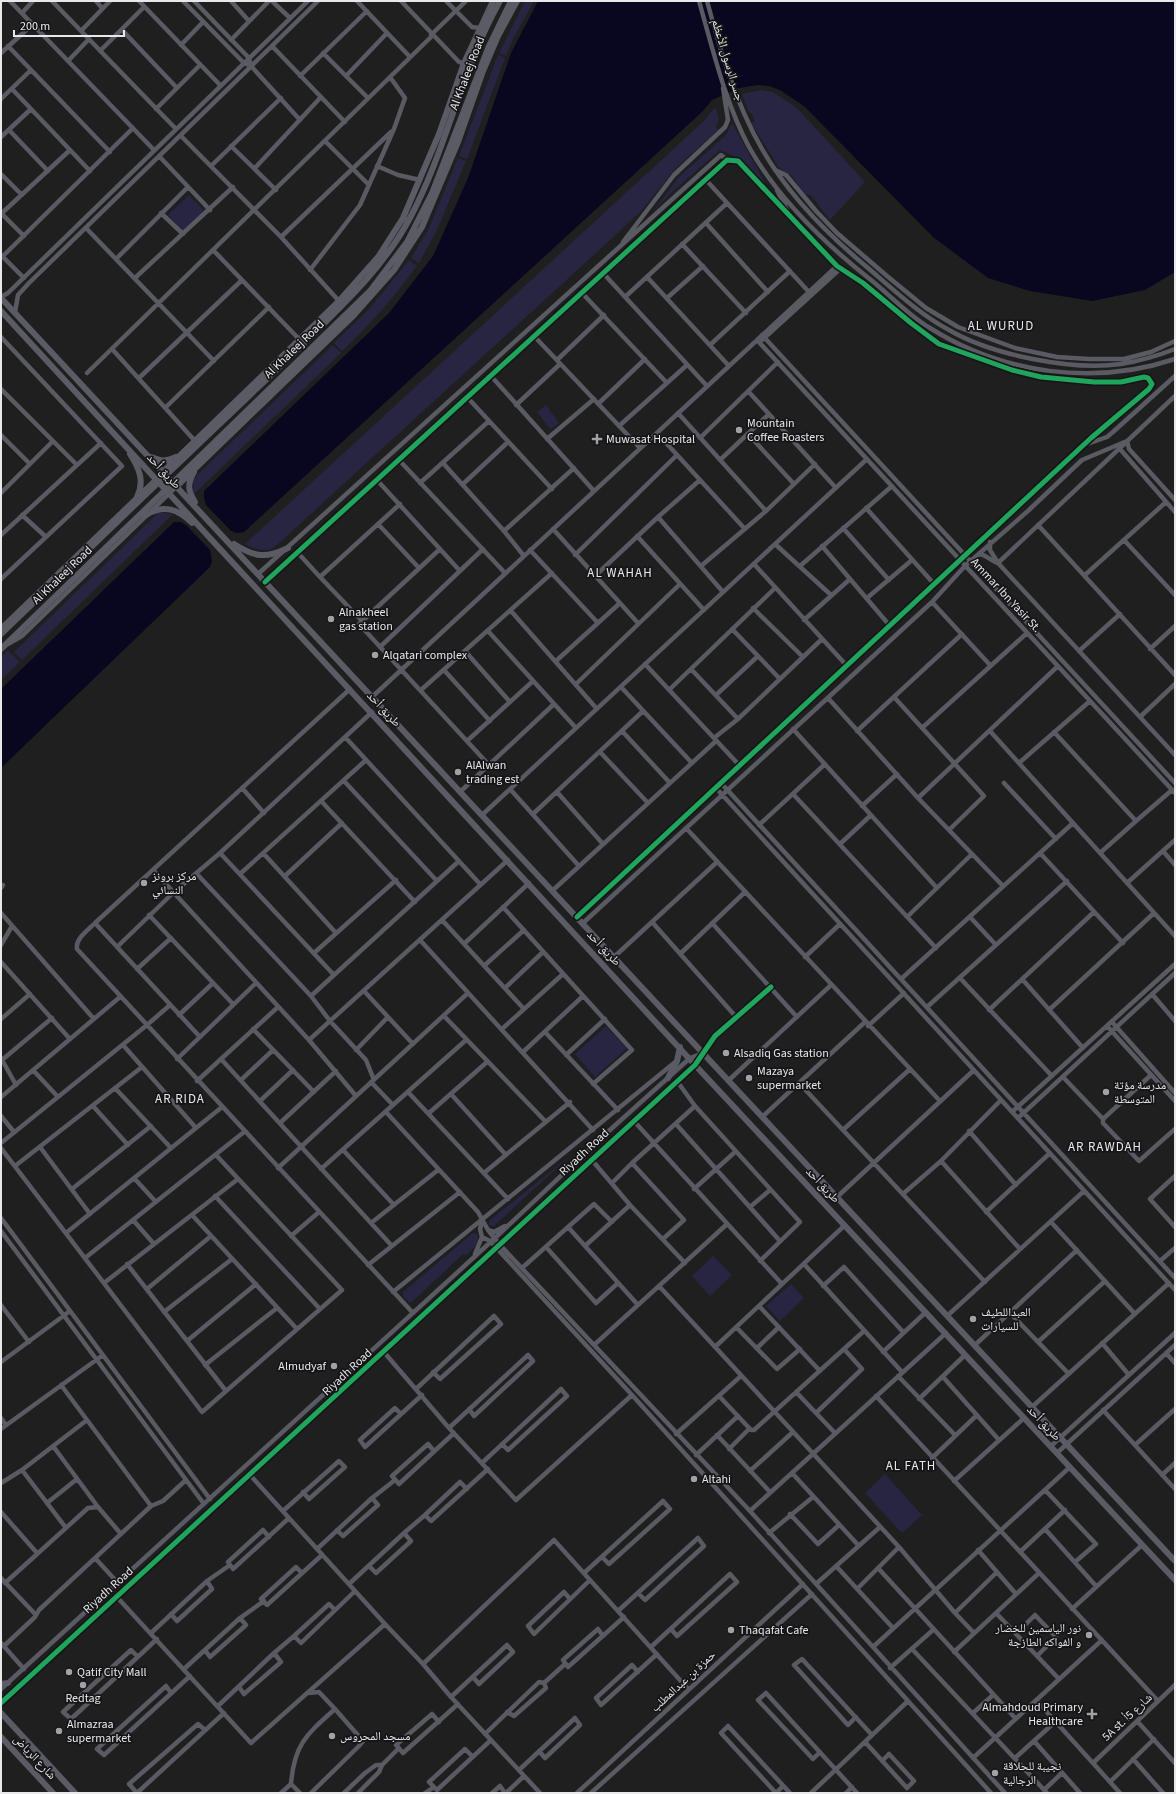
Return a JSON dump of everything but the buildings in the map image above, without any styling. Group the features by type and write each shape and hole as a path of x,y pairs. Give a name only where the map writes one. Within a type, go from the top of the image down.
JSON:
{"main road":[{"path":"163,472 273,365 302,341 378,257 396,232 420,180 464,63 479,28 493,1"},
{"name":"Al Khaleej Road","path":"1,634 281,365 302,341 364,284 399,238 424,188 483,37 500,1"},
{"name":"Al Khaleej Road","path":"1,649 370,291 389,267 407,242 420,219 440,173 489,46 511,1"},
{"path":"182,454 175,464 177,472 184,475 198,466 336,333 374,295 394,270 422,227 458,142 498,36 517,1"},
{"path":"455,90 455,108"},
{"name":"طريق أحد","path":"1,298 1175,1561"},
{"name":"طريق أحد","path":"1,311 372,712 695,1065 946,1332 965,1355 1175,1580"},
{"path":"336,333 341,319"},
{"path":"281,365 286,354"},
{"path":"127,447 140,473 141,482 139,495"},
{"path":"148,456 160,461 169,461 187,449"},
{"path":"198,466 189,481 189,488 202,514"},
{"path":"177,486 192,470"},
{"path":"146,515 154,510 167,509 176,511 201,527"},
{"path":"225,539 239,548 256,555 274,554 288,548"},
{"path":"668,1078 677,1060 680,1047"},
{"path":"1,1684 8,1683"},
{"path":"1,1714 74,1793"},
{"name":"شارع الرياض","path":"1,1736 53,1793"}],"street":[{"path":"10,1 154,150"},
{"path":"22,13 33,1"},
{"path":"52,1 176,129"},
{"path":"96,1 102,8"},
{"path":"81,31 110,1"},
{"path":"139,1 220,86"},
{"path":"183,1 244,63 251,66 300,120"},
{"path":"194,1 249,58 251,66"},
{"path":"231,1 249,21"},
{"path":"231,40 269,1"},
{"path":"272,1 290,18"},
{"path":"1,298 26,276 308,1"},
{"path":"15,312 19,295 26,287 318,1"},
{"path":"357,1 410,57"},
{"path":"401,1 459,62 464,63"},
{"path":"446,1 472,27 479,28"},
{"path":"87,373 159,302 214,251 466,1"},
{"name":"جسر الرسول الأعظم","path":"699,1 719,71 738,124 750,148 774,183"},
{"name":"جسر الرسول الأعظم","path":"707,1 727,71 747,120 775,170 797,199 838,243 906,300 944,327 972,340 1006,352 1040,360 1092,366 1121,364 1151,358 1175,349"},
{"path":"100,51 144,7"},
{"path":"300,76 367,11"},
{"path":"181,45 203,22"},
{"path":"1,53 33,24"},
{"path":"122,30 177,88"},
{"path":"346,76 387,33"},
{"path":"68,61 89,39"},
{"path":"8,46 110,152"},
{"path":"272,46 345,122"},
{"path":"323,53 368,98"},
{"path":"156,109 200,65"},
{"path":"1,99 31,70"},
{"path":"620,247 624,238 638,223 674,175 725,127 728,120 719,71"},
{"path":"310,270 360,205 394,129 405,98 390,77"},
{"path":"12,89 90,171"},
{"path":"255,168 321,97"},
{"path":"211,166 281,98"},
{"path":"1,137 31,109"},
{"path":"26,276 2,256 133,128"},
{"path":"281,237 394,129"},
{"path":"9,130 48,171"},
{"path":"181,136 281,237 339,301"},
{"path":"325,141 352,170 369,185"},
{"path":"231,146 276,190"},
{"path":"24,236 1,213 70,150"},
{"path":"258,574 721,155 728,160 738,161 839,267 863,283 939,344 1012,370 1042,377 1101,382 1121,382 1144,377 1148,378 1152,384 1149,389 1084,446 576,917"},
{"path":"159,156 210,210"},
{"path":"266,582 728,160"},
{"path":"377,166 398,175 420,180"},
{"path":"775,170 786,175 816,211 837,233 926,308 948,322 1008,346 1057,357 1124,359 1151,352 1175,341"},
{"path":"1,174 22,195"},
{"path":"706,180 726,204 809,292"},
{"path":"774,183 790,216"},
{"path":"774,183 816,231 846,260 906,311 930,328 959,345 990,357 1041,370 1081,374 1110,373 1148,368 1175,359"},
{"path":"117,258 188,187"},
{"path":"136,277 210,210 233,187"},
{"path":"625,297 726,204"},
{"path":"161,213 183,234"},
{"path":"638,223 647,222"},
{"path":"706,223 768,292"},
{"path":"86,228 136,277 214,360"},
{"path":"682,244 746,312"},
{"path":"214,251 302,341"},
{"path":"667,298 703,266"},
{"path":"763,337 809,292 839,267"},
{"path":"372,697 707,386 839,267"},
{"path":"710,345 790,271"},
{"path":"603,273 707,386"},
{"path":"26,276 26,287"},
{"path":"647,277 729,366"},
{"path":"139,378 242,280"},
{"path":"14,287 19,295"},
{"path":"582,293 667,383"},
{"path":"166,408 269,307"},
{"path":"516,405 604,315"},
{"path":"944,327 948,322"},
{"path":"534,336 640,448"},
{"path":"1,337 122,466 1,579"},
{"name":"Ammar Ibn Yasir St.","path":"763,337 1175,783"},
{"name":"Ammar Ibn Yasir St.","path":"758,341 1174,792"},
{"path":"112,349 195,441"},
{"path":"598,404 645,359"},
{"path":"700,438 778,362"},
{"path":"619,426 687,365"},
{"path":"490,376 594,491"},
{"path":"1084,446 1113,432 1175,376"},
{"path":"1,389 77,465"},
{"path":"748,391 836,488"},
{"path":"468,397 552,489"},
{"path":"998,563 1173,398 1175,404"},
{"path":"547,438 594,400"},
{"path":"678,413 766,511"},
{"path":"720,460 769,414"},
{"path":"420,483 489,421"},
{"path":"657,433 745,529"},
{"path":"748,434 794,484"},
{"path":"1,435 30,464"},
{"path":"1,493 53,441"},
{"path":"1127,441 1128,449 1175,500"},
{"path":"583,923 932,602 965,566 971,562 990,542 1029,510 1082,460 1127,441"},
{"path":"463,484 508,442"},
{"path":"1,535 101,443"},
{"path":"1120,449 1175,512"},
{"path":"575,555 677,455"},
{"path":"482,815 867,459"},
{"path":"399,460 505,573"},
{"path":"443,463 504,531 524,556"},
{"path":"701,566 766,511 815,464"},
{"path":"504,531 574,468"},
{"path":"1,628 163,472"},
{"path":"377,480 460,571"},
{"path":"595,576 658,516 700,480"},
{"path":"6,644 22,636 177,486"},
{"path":"800,566 892,486"},
{"path":"139,495 152,487 158,490 161,497 153,509"},
{"path":"1085,575 1166,502"},
{"path":"320,577 400,504"},
{"path":"866,508 935,585"},
{"path":"22,515 46,537"},
{"path":"658,516 723,592"},
{"path":"378,524 419,568"},
{"path":"1038,525 1175,675"},
{"path":"843,528 889,580"},
{"path":"553,529 638,623"},
{"path":"637,536 704,610"},
{"path":"1124,540 1175,595"},
{"path":"990,542 990,550 998,563 1175,755"},
{"path":"775,544 831,595"},
{"path":"822,546 890,626"},
{"path":"440,549 359,624 489,764"},
{"path":"380,647 483,549"},
{"path":"530,550 598,623"},
{"path":"298,553 362,621"},
{"path":"979,554 985,555 993,562 998,563"},
{"path":"867,598 912,560"},
{"path":"754,564 847,666"},
{"path":"421,690 552,573"},
{"path":"804,620 850,579"},
{"path":"576,684 680,584"},
{"path":"669,690 775,588"},
{"path":"932,602 990,665"},
{"path":"556,661 620,603"},
{"path":"754,608 804,657"},
{"path":"511,611 597,708"},
{"path":"1079,651 1120,614"},
{"path":"1150,649 1175,626"},
{"path":"732,629 780,679"},
{"path":"488,631 576,728"},
{"path":"922,728 1027,633"},
{"path":"858,731 962,634"},
{"path":"552,891 692,763 715,739 822,639"},
{"path":"465,651 510,702"},
{"path":"716,695 758,656"},
{"path":"645,664 740,766"},
{"path":"918,798 1058,666"},
{"path":"691,668 738,718"},
{"path":"444,670 490,720"},
{"path":"467,741 533,681"},
{"path":"1140,717 1175,684"},
{"path":"621,687 692,763"},
{"path":"350,689 95,923 79,939 76,945 77,949 120,997 413,1313"},
{"path":"894,697 956,763 984,796 949,830"},
{"path":"828,698 918,798 1003,886"},
{"path":"1019,763 1090,701"},
{"path":"460,792 554,704"},
{"path":"533,814 644,711"},
{"path":"117,947 149,915 174,892 197,874 346,738 372,712"},
{"path":"793,729 937,888"},
{"path":"622,731 670,783"},
{"path":"990,731 1175,936"},
{"path":"1054,732 1136,821"},
{"path":"346,738 480,884"},
{"path":"600,752 648,803"},
{"path":"240,874 322,802 366,760"},
{"path":"760,825 825,764"},
{"path":"862,806 897,774"},
{"path":"344,781 437,881"},
{"path":"721,783 1175,1278"},
{"path":"1004,783 1056,839"},
{"path":"242,788 264,813"},
{"path":"716,788 1175,1290"},
{"path":"510,789 579,866"},
{"path":"557,792 603,844"},
{"path":"1100,853 1136,821 1174,792"},
{"path":"793,794 936,948"},
{"path":"322,802 415,902"},
{"path":"217,805 225,804"},
{"path":"840,844 871,815"},
{"path":"285,876 342,823"},
{"path":"901,979 1073,823"},
{"path":"686,828 940,1101"},
{"path":"1127,884 1175,840"},
{"path":"165,852 173,851"},
{"path":"1163,851 1175,865"},
{"path":"220,853 334,975"},
{"path":"1040,853 1123,943"},
{"path":"264,854 336,933"},
{"path":"907,917 972,854"},
{"path":"309,1040 508,860"},
{"path":"310,996 459,861"},
{"path":"614,957 717,862"},
{"path":"153,870 309,1040 356,1096"},
{"path":"197,874 310,996 330,1021 366,1060 373,1081 393,1105"},
{"path":"314,953 396,880"},
{"path":"927,1007 1067,881"},
{"path":"465,943 529,883"},
{"path":"680,954 745,892"},
{"path":"503,907 632,1050 593,1084"},
{"path":"989,1010 1094,912"},
{"path":"1,913 94,1019"},
{"path":"1049,1010 1154,913"},
{"path":"149,915 233,1004"},
{"path":"970,917 996,945"},
{"path":"442,920 465,943 524,1009"},
{"path":"652,922 737,1018"},
{"path":"95,923 200,1037"},
{"path":"712,923 797,1017"},
{"path":"805,957 840,924"},
{"path":"1,945 12,926"},
{"path":"485,965 524,930"},
{"path":"137,969 171,938"},
{"path":"420,940 570,1102 593,1130"},
{"path":"505,988 543,952"},
{"path":"1,962 70,1039"},
{"path":"1012,1112 1175,964"},
{"path":"1018,1118 1175,973"},
{"path":"502,1029 563,974"},
{"path":"960,978 1052,1076"},
{"path":"1022,979 1083,1048"},
{"path":"179,1015 213,983"},
{"path":"177,1059 233,1004 256,984"},
{"path":"728,1080 831,985"},
{"name":"Riyadh Road","path":"1,1703 116,1596 250,1475 633,1120 695,1065 715,1036 771,988"},
{"path":"364,991 413,1044"},
{"path":"278,1168 468,993"},
{"path":"762,1117 799,1083 904,993"},
{"path":"1,1019 30,994"},
{"path":"1152,994 1175,1021"},
{"path":"523,1052 583,996"},
{"path":"1,1097 120,997"},
{"path":"1,1143 147,1026 170,1004"},
{"path":"197,1081 278,1007"},
{"path":"444,1016 486,1062 546,1122"},
{"path":"356,1050 388,1017"},
{"path":"16,1085 1,1059 52,1018"},
{"path":"566,1055 604,1020"},
{"path":"1112,1022 1175,1093"},
{"path":"1107,1026 1175,1100"},
{"path":"254,1028 314,1092"},
{"path":"545,1032 618,1110"},
{"path":"321,1169 466,1040"},
{"path":"123,1045 196,1128"},
{"path":"241,1080 273,1050"},
{"path":"1,1690 493,1240 601,1138 690,1058 703,1053"},
{"path":"221,1059 392,1246"},
{"path":"393,1292 483,1222 508,1199 677,1060"},
{"path":"429,1113 486,1062"},
{"path":"15,1166 142,1067"},
{"path":"844,1129 910,1069"},
{"path":"33,1070 58,1097"},
{"path":"260,1101 293,1070"},
{"path":"837,1197 974,1070"},
{"path":"280,1123 336,1071"},
{"path":"1103,1119 1152,1075"},
{"path":"1063,1077 1103,1119 1103,1123 1139,1161 1175,1129"},
{"path":"677,1081 695,1106 735,1152 800,1222 760,1261"},
{"path":"799,1083 904,1193 985,1282"},
{"path":"115,1088 172,1148"},
{"path":"408,1092 508,1199"},
{"path":"451,1094 506,1155"},
{"path":"904,1193 941,1161 1001,1100"},
{"path":"484,1172 570,1102"},
{"path":"93,1106 128,1144"},
{"path":"612,1183 695,1106"},
{"path":"66,1233 222,1107"},
{"path":"386,1112 438,1170 460,1192 483,1222 498,1246 991,1793"},
{"path":"1,1116 14,1132"},
{"path":"633,1120 653,1144 782,1284"},
{"path":"676,1124 780,1241"},
{"path":"72,1189 151,1126"},
{"path":"969,1131 1016,1185"},
{"path":"85,1258 244,1132"},
{"path":"40,1147 90,1214"},
{"path":"1,1148 202,1412 342,1290 216,1154"},
{"path":"343,1150 394,1205"},
{"path":"694,1189 735,1152"},
{"path":"986,1212 1050,1153"},
{"path":"592,1159 630,1205 685,1263"},
{"path":"941,1161 1020,1250"},
{"path":"632,1163 684,1220 663,1239"},
{"path":"371,1224 438,1170"},
{"path":"1175,1176 1150,1199 1175,1226"},
{"path":"134,1178 156,1202"},
{"path":"104,1283 238,1178"},
{"path":"750,1207 770,1190"},
{"path":"947,1316 1084,1191"},
{"path":"368,1265 460,1192"},
{"path":"215,1196 320,1309"},
{"path":"522,1268 594,1204 612,1222"},
{"path":"585,1246 630,1205"},
{"path":"291,1236 319,1212"},
{"path":"192,1215 297,1329"},
{"path":"1,1218 210,1499"},
{"path":"133,1220 154,1244"},
{"path":"472,1259 482,1237 480,1229 483,1222"},
{"path":"1051,1222 1135,1314"},
{"path":"488,1230 494,1232 510,1224"},
{"path":"594,1345 726,1224"},
{"path":"715,1347 845,1225"},
{"path":"568,1227 638,1305"},
{"path":"1,1231 204,1504"},
{"path":"147,1289 211,1236"},
{"path":"482,1237 493,1240"},
{"path":"498,1246 522,1268 676,1434 750,1511 873,1647 890,1668 1005,1793"},
{"path":"546,1247 596,1303 618,1283"},
{"path":"1160,1261 1175,1248"},
{"path":"975,1345 1077,1250"},
{"path":"164,1312 232,1259"},
{"path":"128,1264 226,1392"},
{"path":"804,1264 883,1352 919,1399 955,1435"},
{"path":"823,1286 844,1267 903,1332"},
{"path":"1038,1342 1105,1281"},
{"path":"1032,1407 1169,1283"},
{"path":"187,1341 256,1284"},
{"path":"659,1286 899,1547 936,1589 955,1614 974,1633"},
{"path":"759,1306 820,1370"},
{"path":"2,1307 29,1342"},
{"path":"205,1365 277,1308"},
{"path":"1,1362 70,1311"},
{"path":"883,1352 926,1312"},
{"path":"1010,1313 1068,1374"},
{"path":"416,1389 434,1372 494,1316 501,1324 440,1379 434,1372"},
{"path":"736,1327 777,1369 800,1349"},
{"path":"757,1348 779,1327"},
{"path":"719,1396 749,1429 754,1430 864,1331"},
{"path":"750,1511 946,1332"},
{"path":"1051,1446 1175,1333"},
{"path":"1102,1343 1129,1375"},
{"path":"1057,1453 1175,1345"},
{"path":"816,1413 862,1369 844,1349"},
{"path":"383,1351 449,1428 516,1500 632,1395"},
{"path":"1166,1353 1175,1363"},
{"path":"1,1429 103,1355"},
{"path":"449,1428 469,1409 504,1376 528,1355 533,1361 474,1416 469,1409"},
{"path":"919,1399 965,1355"},
{"path":"676,1434 741,1376"},
{"path":"943,1377 999,1440"},
{"path":"61,1385 151,1506"},
{"path":"482,1463 502,1444 561,1389 567,1396 508,1450 502,1444"},
{"path":"796,1392 836,1433"},
{"path":"401,1414 395,1408 360,1440 365,1447 422,1395"},
{"path":"876,1396 1158,1701"},
{"path":"1135,1445 1175,1408"},
{"path":"1103,1410 1175,1489"},
{"path":"932,1458 978,1415"},
{"path":"696,1455 738,1416"},
{"path":"1,1418 6,1425"},
{"path":"954,1481 1024,1418"},
{"path":"1,1483 22,1470 87,1420"},
{"path":"729,1449 749,1429"},
{"path":"750,1471 793,1432"},
{"path":"434,1451 428,1444 392,1476 399,1484 454,1433"},
{"path":"717,1435 770,1492"},
{"path":"53,1446 98,1507 121,1534"},
{"path":"283,1511 304,1492 339,1461 345,1467 309,1499 304,1492"},
{"path":"1162,1474 1175,1463"},
{"path":"873,1647 1070,1467"},
{"path":"425,1514 431,1521 488,1469"},
{"path":"22,1470 66,1528"},
{"path":"792,1473 859,1546"},
{"path":"250,1475 540,1793"},
{"path":"47,1503 77,1479"},
{"path":"24,1669 3,1645 151,1506 163,1501 186,1480"},
{"path":"317,1549 372,1498 395,1480"},
{"path":"349,1584 460,1482 466,1489"},
{"path":"1045,1490 1096,1544 1075,1562"},
{"path":"769,1533 790,1514 813,1497"},
{"path":"337,1530 343,1536 378,1505 372,1498"},
{"path":"5,1583 94,1501"},
{"path":"584,1573 602,1556 663,1501 670,1509 609,1564 602,1556"},
{"path":"88,1508 98,1507"},
{"path":"1020,1552 1065,1510"},
{"path":"1,1512 37,1553"},
{"path":"790,1514 818,1544 839,1525"},
{"path":"269,1537 263,1530 228,1562 233,1569 269,1537 289,1518"},
{"path":"816,1584 880,1527"},
{"path":"1045,1529 1096,1586"},
{"path":"369,1566 376,1573 381,1569 411,1540 404,1533"},
{"path":"618,1611 698,1538 704,1546 645,1600 638,1593"},
{"path":"423,1664 554,1540 688,1689"},
{"path":"1072,1609 1142,1545"},
{"path":"857,1589 899,1547"},
{"path":"978,1550 1016,1594"},
{"path":"302,1573 296,1567 261,1599 267,1605 322,1555"},
{"path":"95,1558 118,1583"},
{"path":"151,1633 206,1581 230,1565"},
{"path":"836,1566 893,1628"},
{"path":"878,1568 933,1630 1016,1719"},
{"path":"955,1614 997,1572"},
{"path":"954,1652 1039,1573"},
{"path":"651,1647 730,1574 737,1582 677,1636 671,1629"},
{"path":"1,1578 36,1615"},
{"path":"570,1599 564,1592 528,1626 534,1634 590,1580"},
{"path":"171,1614 177,1621 212,1589 206,1581"},
{"name":"حمزة بن عبدالمطلب","path":"577,1793 803,1584"},
{"path":"294,1636 301,1643 355,1590"},
{"name":"حمزة بن عبدالمطلب","path":"591,1793 812,1594"},
{"path":"116,1596 251,1743 385,1624"},
{"path":"184,1669 240,1618 264,1601"},
{"path":"218,1706 329,1604 335,1610"},
{"path":"996,1613 1059,1679"},
{"path":"1016,1634 1035,1615 1056,1638 1037,1656"},
{"path":"565,1664 568,1667 624,1617"},
{"path":"205,1650 210,1657 246,1625 240,1618"},
{"path":"565,1664 563,1660 598,1629 603,1636"},
{"path":"890,1668 933,1630"},
{"path":"138,1657 131,1650 63,1712 70,1720 138,1657 157,1639"},
{"path":"973,1758 1102,1640"},
{"path":"451,1697 507,1645 513,1652 479,1684 473,1677"},
{"path":"912,1649 1045,1792 1062,1773"},
{"path":"238,1687 244,1694 281,1662 274,1653"},
{"path":"638,1672 632,1665 596,1698 601,1705 638,1672 657,1654"},
{"path":"856,1717 848,1725 794,1666 802,1659 856,1717 872,1735"},
{"path":"485,1734 539,1682 544,1683 565,1664"},
{"path":"171,1693 166,1686 98,1749 104,1755 190,1676"},
{"path":"311,1793 359,1746 362,1740 319,1692 318,1682"},
{"path":"507,1712 514,1716 546,1688 544,1683"},
{"name":"5A st. شارع 5أ","path":"1093,1763 1175,1685"},
{"path":"308,1693 319,1692"},
{"path":"820,1752 814,1759 758,1700 766,1693 820,1752 836,1770 852,1787 857,1793"},
{"path":"973,1713 993,1695"},
{"path":"1036,1700 1120,1793"},
{"path":"811,1793 908,1701"},
{"path":"439,1722 432,1714 396,1745 403,1753 439,1722 458,1704"},
{"path":"281,1793 291,1784 292,1768 301,1743 335,1710"},
{"path":"205,1730 198,1724 129,1784 137,1793 224,1713"},
{"path":"518,1770 574,1718 580,1725 545,1758 539,1751"},
{"path":"1015,1758 1056,1721"},
{"path":"1137,1721 1175,1763"},
{"path":"783,1786 776,1793 721,1733 728,1726 790,1793"},
{"path":"1110,1782 1154,1739"},
{"path":"472,1757 465,1749 429,1782 437,1790 491,1740"},
{"path":"1034,1741 1080,1793"},
{"path":"865,1742 882,1761 907,1788 914,1781 889,1754 882,1761"},
{"path":"358,1793 379,1772 382,1765 399,1748"},
{"path":"1133,1759 1163,1793"},
{"path":"344,1793 365,1773 376,1765 382,1765"},
{"path":"492,1793 500,1786 506,1793 524,1776"},
{"path":"291,1784 300,1793"},
{"path":"425,1793 434,1787"},
{"path":"846,1793 852,1787"}],"shaded area":[{"path":"525,1 534,1 513,39 506,56 499,53"},
{"path":"498,55 505,58 467,159 459,156"},
{"path":"761,90 773,92 797,108 865,182 830,220 811,195 804,194 792,176 780,169 751,123 755,121 751,113 749,113 742,94"},
{"path":"715,107 719,118 716,128 719,129 677,167 641,211 621,230 278,544 270,549 262,550 245,544 706,119"},
{"path":"732,123 766,187 741,160 720,150 671,193 652,213 678,178 726,135"},
{"path":"458,158 466,161 437,230 419,263 411,258 429,228"},
{"path":"189,195 204,211 183,231 168,215"},
{"path":"409,260 417,266 400,289 342,351 334,343 369,309"},
{"path":"333,345 341,353 194,494 193,482 196,476"},
{"path":"546,405 559,423 550,429 537,412"},
{"path":"159,512 173,514 22,660 14,652"},
{"path":"8,650 20,662 1,680 1,656"},
{"path":"606,1026 627,1048 595,1077 575,1054"},
{"path":"571,1155 494,1226 489,1225 489,1221"},
{"path":"473,1233 477,1234 478,1241 476,1246 471,1251 466,1255 463,1254 412,1302 409,1302 403,1296 403,1292"},
{"path":"713,1256 732,1275 710,1296 692,1276"},
{"path":"791,1284 804,1298 780,1321 766,1306"},
{"path":"885,1474 922,1515 902,1533 865,1493"}],"water":[{"path":"538,1 1175,1 1175,272 1145,290 1092,301 1030,291 988,278 933,237 805,107 780,90 769,86 758,85 739,88 712,100 703,111 244,532 237,533 231,531 206,505 204,491 389,313 433,256 468,178 511,53"},
{"path":"174,522 181,522 187,526 210,550 212,561 210,567 1,768 1,689"}],"cycle path":[{"path":"265,582 727,160 738,161 837,266 863,283 939,344 1012,370 1041,377 1094,382 1121,382 1144,377 1148,378 1152,384 1149,389 1091,438 577,917"},
{"path":"1,1703 695,1065 715,1036 771,987"}],"place":[{"name":"Mountain Coffee Roasters","path":"739,430"},
{"name":"Muwasat Hospital","path":"597,439"},
{"name":"Alnakheel gas station","path":"331,619"},
{"name":"Alqatari complex","path":"375,655"},
{"name":"AlAlwan trading est","path":"458,772"},
{"name":"مركز برونز النسائي","path":"144,883"},
{"name":"Alsadiq Gas station","path":"726,1053"},
{"name":"Mazaya supermarket","path":"749,1078"},
{"name":"مدرسة مؤتة المتوسطة","path":"1106,1092"},
{"name":"العبداللطيف للسيارات","path":"973,1319"},
{"name":"Almudyaf","path":"334,1366"},
{"name":"Altahi","path":"694,1479"},
{"name":"Thaqafat Cafe","path":"731,1630"},
{"name":"نور الياسمين للخضار و الفواكه الطازجة","path":"1089,1635"},
{"name":"Qatif City Mall","path":"69,1672"},
{"name":"Redtag","path":"83,1685"},
{"name":"Almahdoud Primary Healthcare","path":"1092,1714"},
{"name":"Almazraa supermarket","path":"59,1731"},
{"name":"مسجد المحروس","path":"332,1736"},
{"name":"نجيبة للحلاقة الرجالية","path":"995,1773"}],"district":[{"name":"AL WURUD","path":"1001,325"},
{"name":"AL WAHAH","path":"620,572"},
{"name":"AR RIDA","path":"180,1098"},
{"name":"AR RAWDAH","path":"1105,1146"},
{"name":"AL FATH","path":"911,1465"}]}
